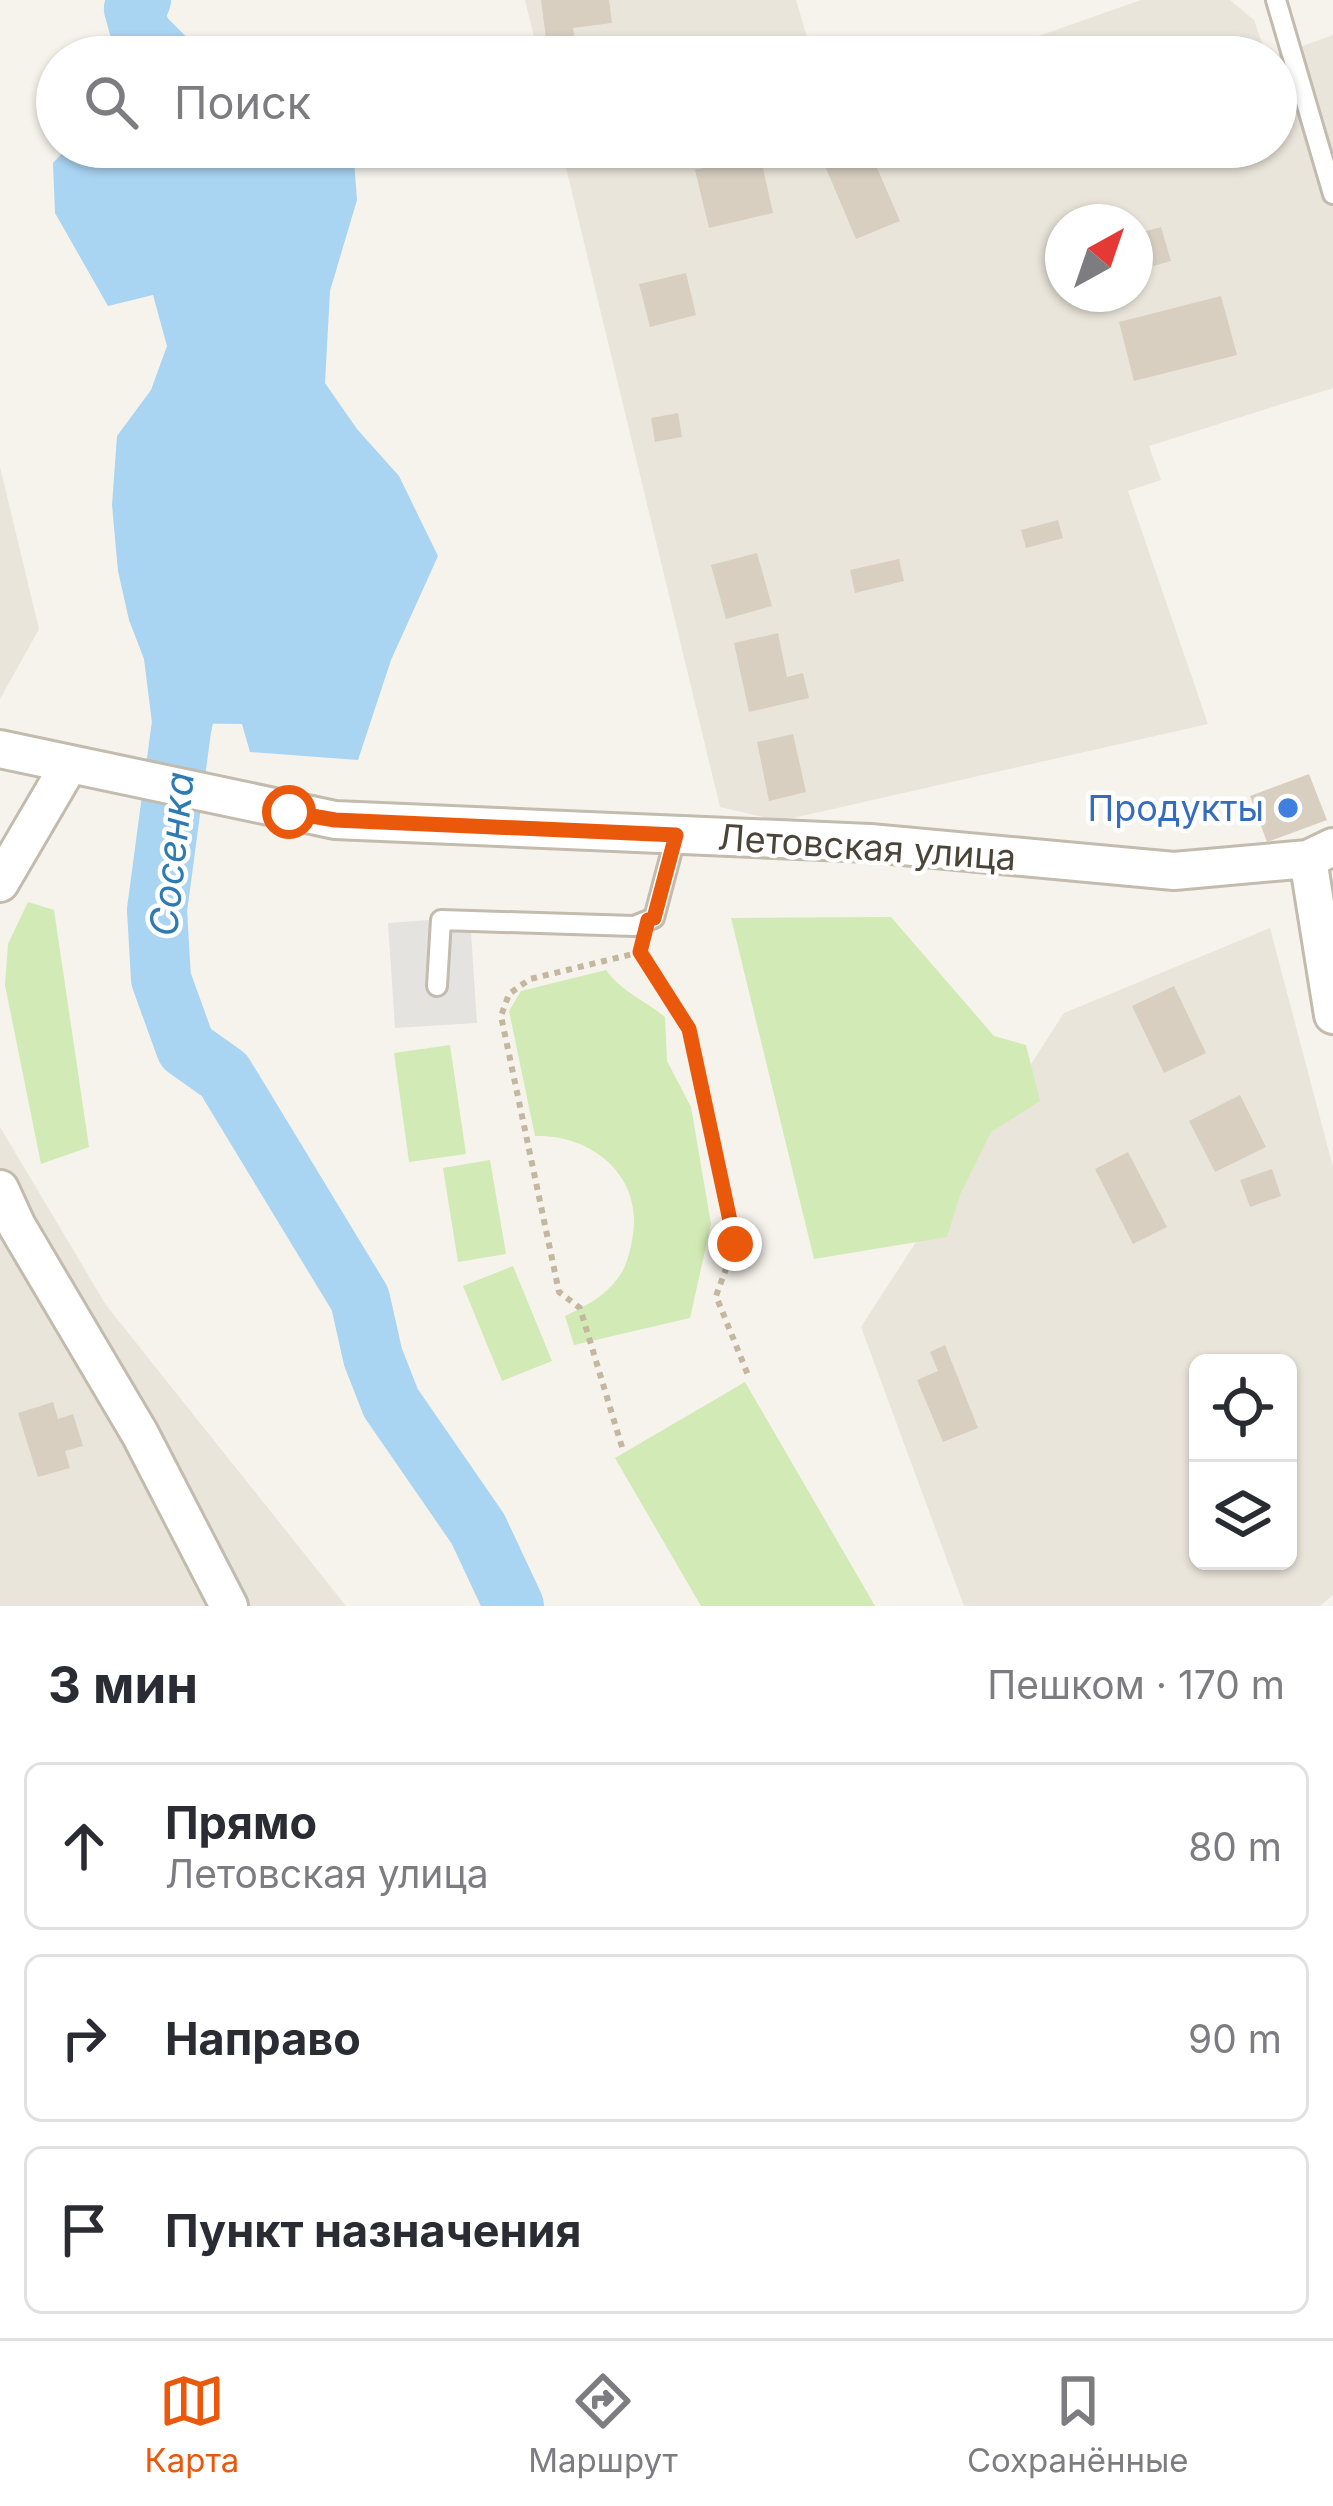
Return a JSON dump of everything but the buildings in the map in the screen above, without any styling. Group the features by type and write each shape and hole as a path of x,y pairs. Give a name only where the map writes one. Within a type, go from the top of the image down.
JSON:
{"street":[{"name":"Летовская улица","path":"0,749 335,820 870,843 1174,871 1320,853"},
{"path":"0,884 69,765"},
{"path":"1320,853 1333,1015"},
{"path":"0,1189 140,1434 229,1606"}],"lane":[{"path":"1276,0 1287,36"},
{"path":"1297,71 1333,194"},
{"path":"437,986 441,920 634,926 654,918 676,835"}],"path":[{"path":"648,920 640,952 689,1029 735,1244 716,1296 748,1375"},
{"path":"622,1447 580,1308 559,1292 501,1016 509,994 530,979 640,952"}],"shaded area":[{"path":"525,0 796,0 807,36 534,36"},
{"path":"1141,0 1230,0 1254,20 1260,36 1039,36"},
{"path":"1333,35 1333,388 1149,446 1161,480 1128,491 1208,724 780,821 720,807 566,168 1297,168 1297,48"},
{"path":"0,467 39,629 0,699"},
{"path":"470,917 477,1023 395,1028 388,923"},
{"path":"1270,928 1333,1167 1333,1595 1320,1606 964,1606 861,1327 1064,1013"},
{"path":"0,1127 106,1305 346,1606 0,1606"}],"green space":[{"path":"28,902 54,910 89,1147 41,1164 5,985 8,944"},
{"path":"891,917 994,1036 1026,1045 1040,1101 991,1132 960,1195 947,1237 814,1259 731,918"},
{"path":"606,970 665,1017 667,1061 691,1107 711,1224 690,1318 574,1345 565,1316 601,1296 621,1274 631,1245 634,1213 621,1177 608,1162 575,1142 535,1136 509,1011 521,991"},
{"path":"450,1045 466,1154 409,1162 394,1053"},
{"path":"490,1160 506,1254 458,1262 443,1168"},
{"path":"513,1266 552,1361 502,1381 463,1286"},
{"path":"745,1382 875,1606 701,1606 615,1458"}],"water":[{"path":"53,168 355,168 357,200 330,291 325,383 357,429 399,476 438,556 391,660 358,760 250,752 242,724 152,723 144,659 118,571 112,505 117,436 151,390 167,346 153,295 108,306 55,213"}],"waterway":[{"name":"Сосенка","path":"141,0 134,9 143,36"},
{"name":"Сосенка","path":"198,644 181,730 157,910 161,979 186,1048 224,1075 360,1299 373,1357 391,1403 478,1529 514,1606"}],"place":[{"name":"Продукты","path":"1288,808"}],"route":[{"path":"289,812 335,820 676,835 640,952 689,1029 735,1244"}]}
